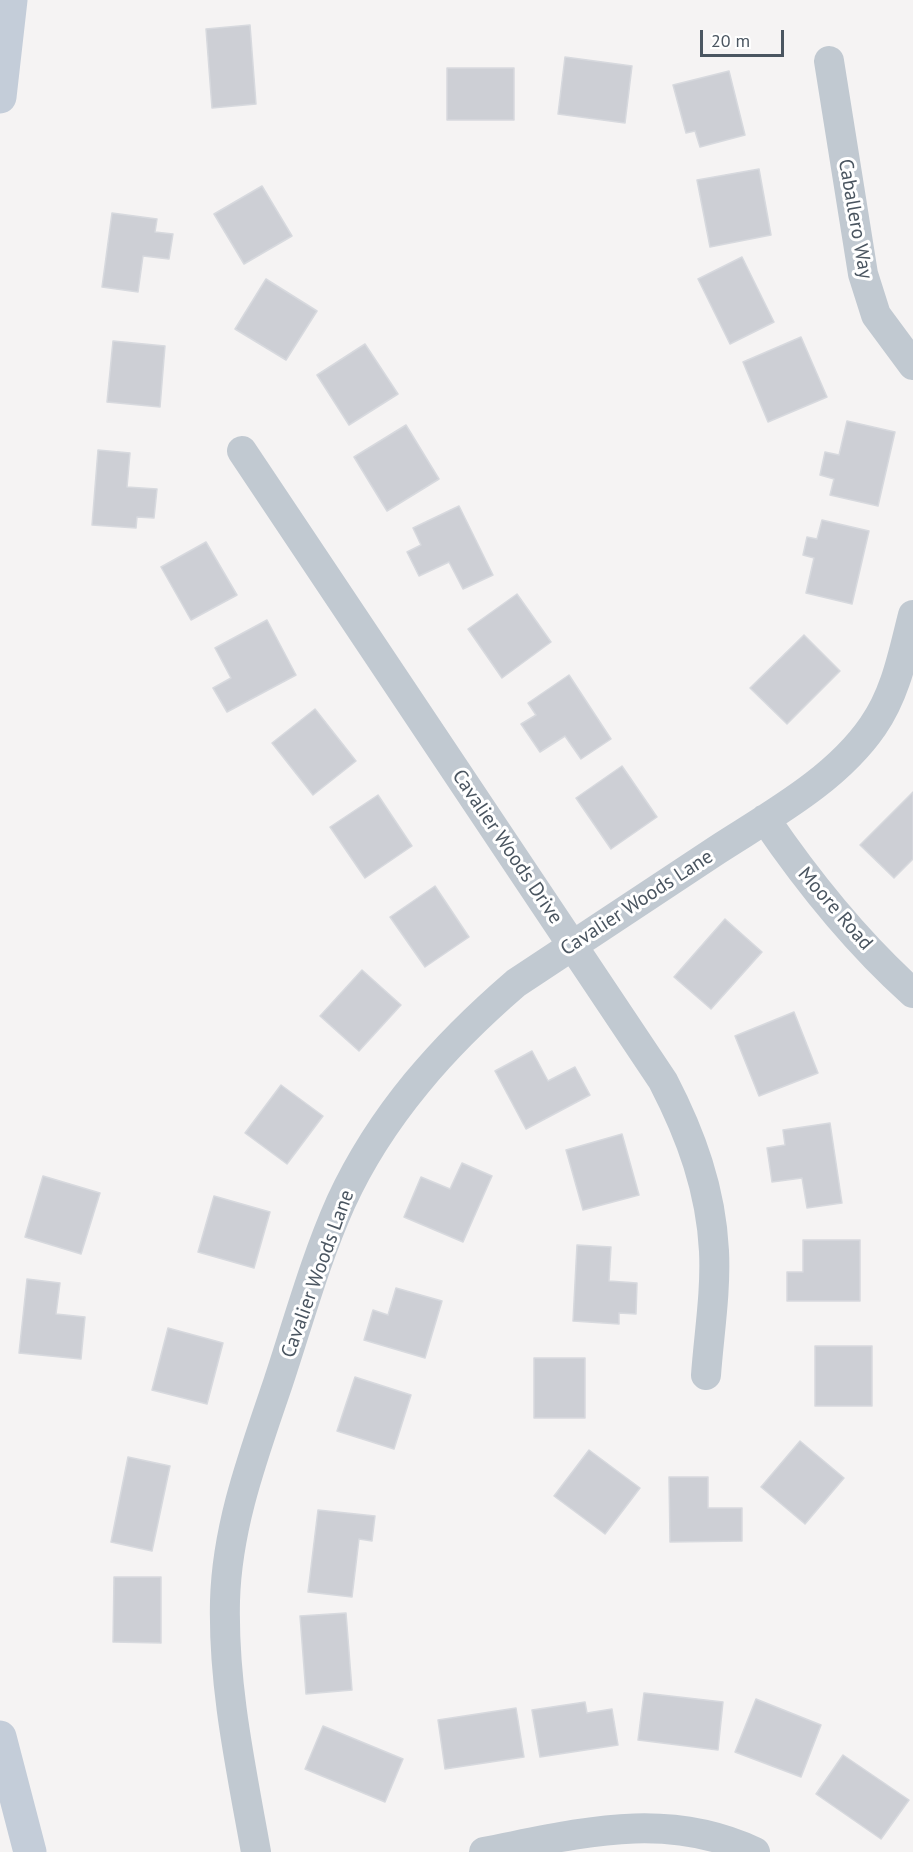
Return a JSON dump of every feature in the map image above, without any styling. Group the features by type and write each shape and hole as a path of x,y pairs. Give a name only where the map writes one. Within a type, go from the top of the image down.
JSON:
{"street":[{"path":"0,97 11,0"},
{"name":"Caballero Way","path":"829,62 863,274 876,315 913,365"},
{"name":"Cavalier Woods Drive","path":"242,451 663,1081 698,1158 708,1201 714,1250 706,1375"},
{"name":"Cavalier Woods Lane","path":"256,1852 230,1701 226,1662 225,1598 232,1539 243,1485 328,1235 367,1152 398,1105 433,1062 475,1018 516,984 800,795 851,753 873,726 897,678 913,615"},
{"name":"Moore Road","path":"765,819 802,873 860,939 913,993"},
{"path":"0,1737 30,1852"},
{"path":"484,1852 604,1829 644,1826 672,1828 717,1838 755,1852"}],"building":[{"path":"250,25 256,104 212,108 206,29"},
{"path":"565,57 632,66 625,123 558,114"},
{"path":"447,68 514,68 514,120 447,120"},
{"path":"729,71 745,135 700,147 695,131 686,133 673,85"},
{"path":"759,169 771,235 710,247 697,180"},
{"path":"262,186 292,236 244,264 214,214"},
{"path":"112,213 157,219 155,232 173,234 169,259 143,256 138,292 102,287"},
{"path":"742,257 774,322 730,344 698,279"},
{"path":"266,279 317,311 286,360 235,329"},
{"path":"801,337 827,397 768,422 743,362"},
{"path":"113,341 165,346 160,407 107,402"},
{"path":"365,344 398,394 349,425 317,375"},
{"path":"847,421 895,432 878,506 830,495 834,479 820,475 825,452 839,455"},
{"path":"406,425 439,479 387,511 354,457"},
{"path":"98,450 130,453 127,487 157,489 154,518 137,517 136,528 92,525"},
{"path":"459,506 493,575 463,589 449,562 419,576 407,552 421,545 413,528"},
{"path":"822,520 869,531 852,604 806,593 814,558 803,555 807,537 817,539"},
{"path":"206,542 237,595 191,620 161,567"},
{"path":"517,594 551,642 502,678 468,629"},
{"path":"267,620 296,675 227,712 213,688 231,678 215,648"},
{"path":"804,635 840,671 787,724 750,688"},
{"path":"569,675 611,739 581,759 565,736 540,752 521,724 536,715 528,703"},
{"path":"315,709 356,761 313,795 272,743"},
{"path":"622,766 657,817 611,849 576,798"},
{"path":"913,792 913,859 894,878 860,845"},
{"path":"378,795 412,846 365,878 330,827"},
{"path":"435,886 469,937 425,967 390,917"},
{"path":"725,919 762,952 711,1009 674,977"},
{"path":"362,970 401,1005 359,1051 320,1016"},
{"path":"794,1012 818,1073 759,1096 735,1036"},
{"path":"532,1051 548,1081 575,1067 590,1095 526,1129 495,1071"},
{"path":"281,1085 323,1116 287,1164 245,1133"},
{"path":"830,1123 842,1203 807,1208 802,1178 772,1182 767,1148 785,1145 783,1130"},
{"path":"622,1134 639,1195 583,1210 566,1150"},
{"path":"462,1163 492,1176 463,1242 404,1217 421,1177 450,1189"},
{"path":"43,1176 100,1193 81,1254 25,1237"},
{"path":"214,1196 270,1212 254,1268 198,1252"},
{"path":"803,1240 860,1240 860,1301 787,1301 787,1272 803,1272"},
{"path":"577,1245 611,1247 609,1281 637,1283 636,1314 619,1313 619,1324 573,1321"},
{"path":"27,1279 60,1283 56,1314 85,1317 81,1359 19,1353"},
{"path":"396,1288 442,1301 425,1358 364,1340 373,1310 388,1315"},
{"path":"168,1328 223,1343 207,1404 152,1390"},
{"path":"815,1346 872,1346 872,1406 815,1406"},
{"path":"534,1358 585,1358 585,1418 534,1418"},
{"path":"355,1377 411,1395 394,1449 337,1431"},
{"path":"800,1441 844,1478 805,1524 761,1487"},
{"path":"589,1450 640,1488 605,1534 554,1496"},
{"path":"128,1457 170,1466 152,1551 111,1542"},
{"path":"669,1477 708,1477 708,1508 742,1508 742,1541 670,1542"},
{"path":"318,1510 375,1516 372,1541 359,1539 352,1597 308,1592"},
{"path":"114,1577 161,1577 161,1643 113,1642"},
{"path":"346,1613 352,1690 306,1694 300,1616"},
{"path":"644,1693 723,1702 718,1750 638,1740"},
{"path":"756,1699 821,1725 801,1777 735,1752"},
{"path":"585,1702 587,1713 612,1709 618,1745 540,1757 532,1710"},
{"path":"516,1708 524,1757 445,1769 438,1720"},
{"path":"323,1726 403,1759 385,1802 305,1769"},
{"path":"843,1755 909,1800 881,1839 816,1794"}]}
